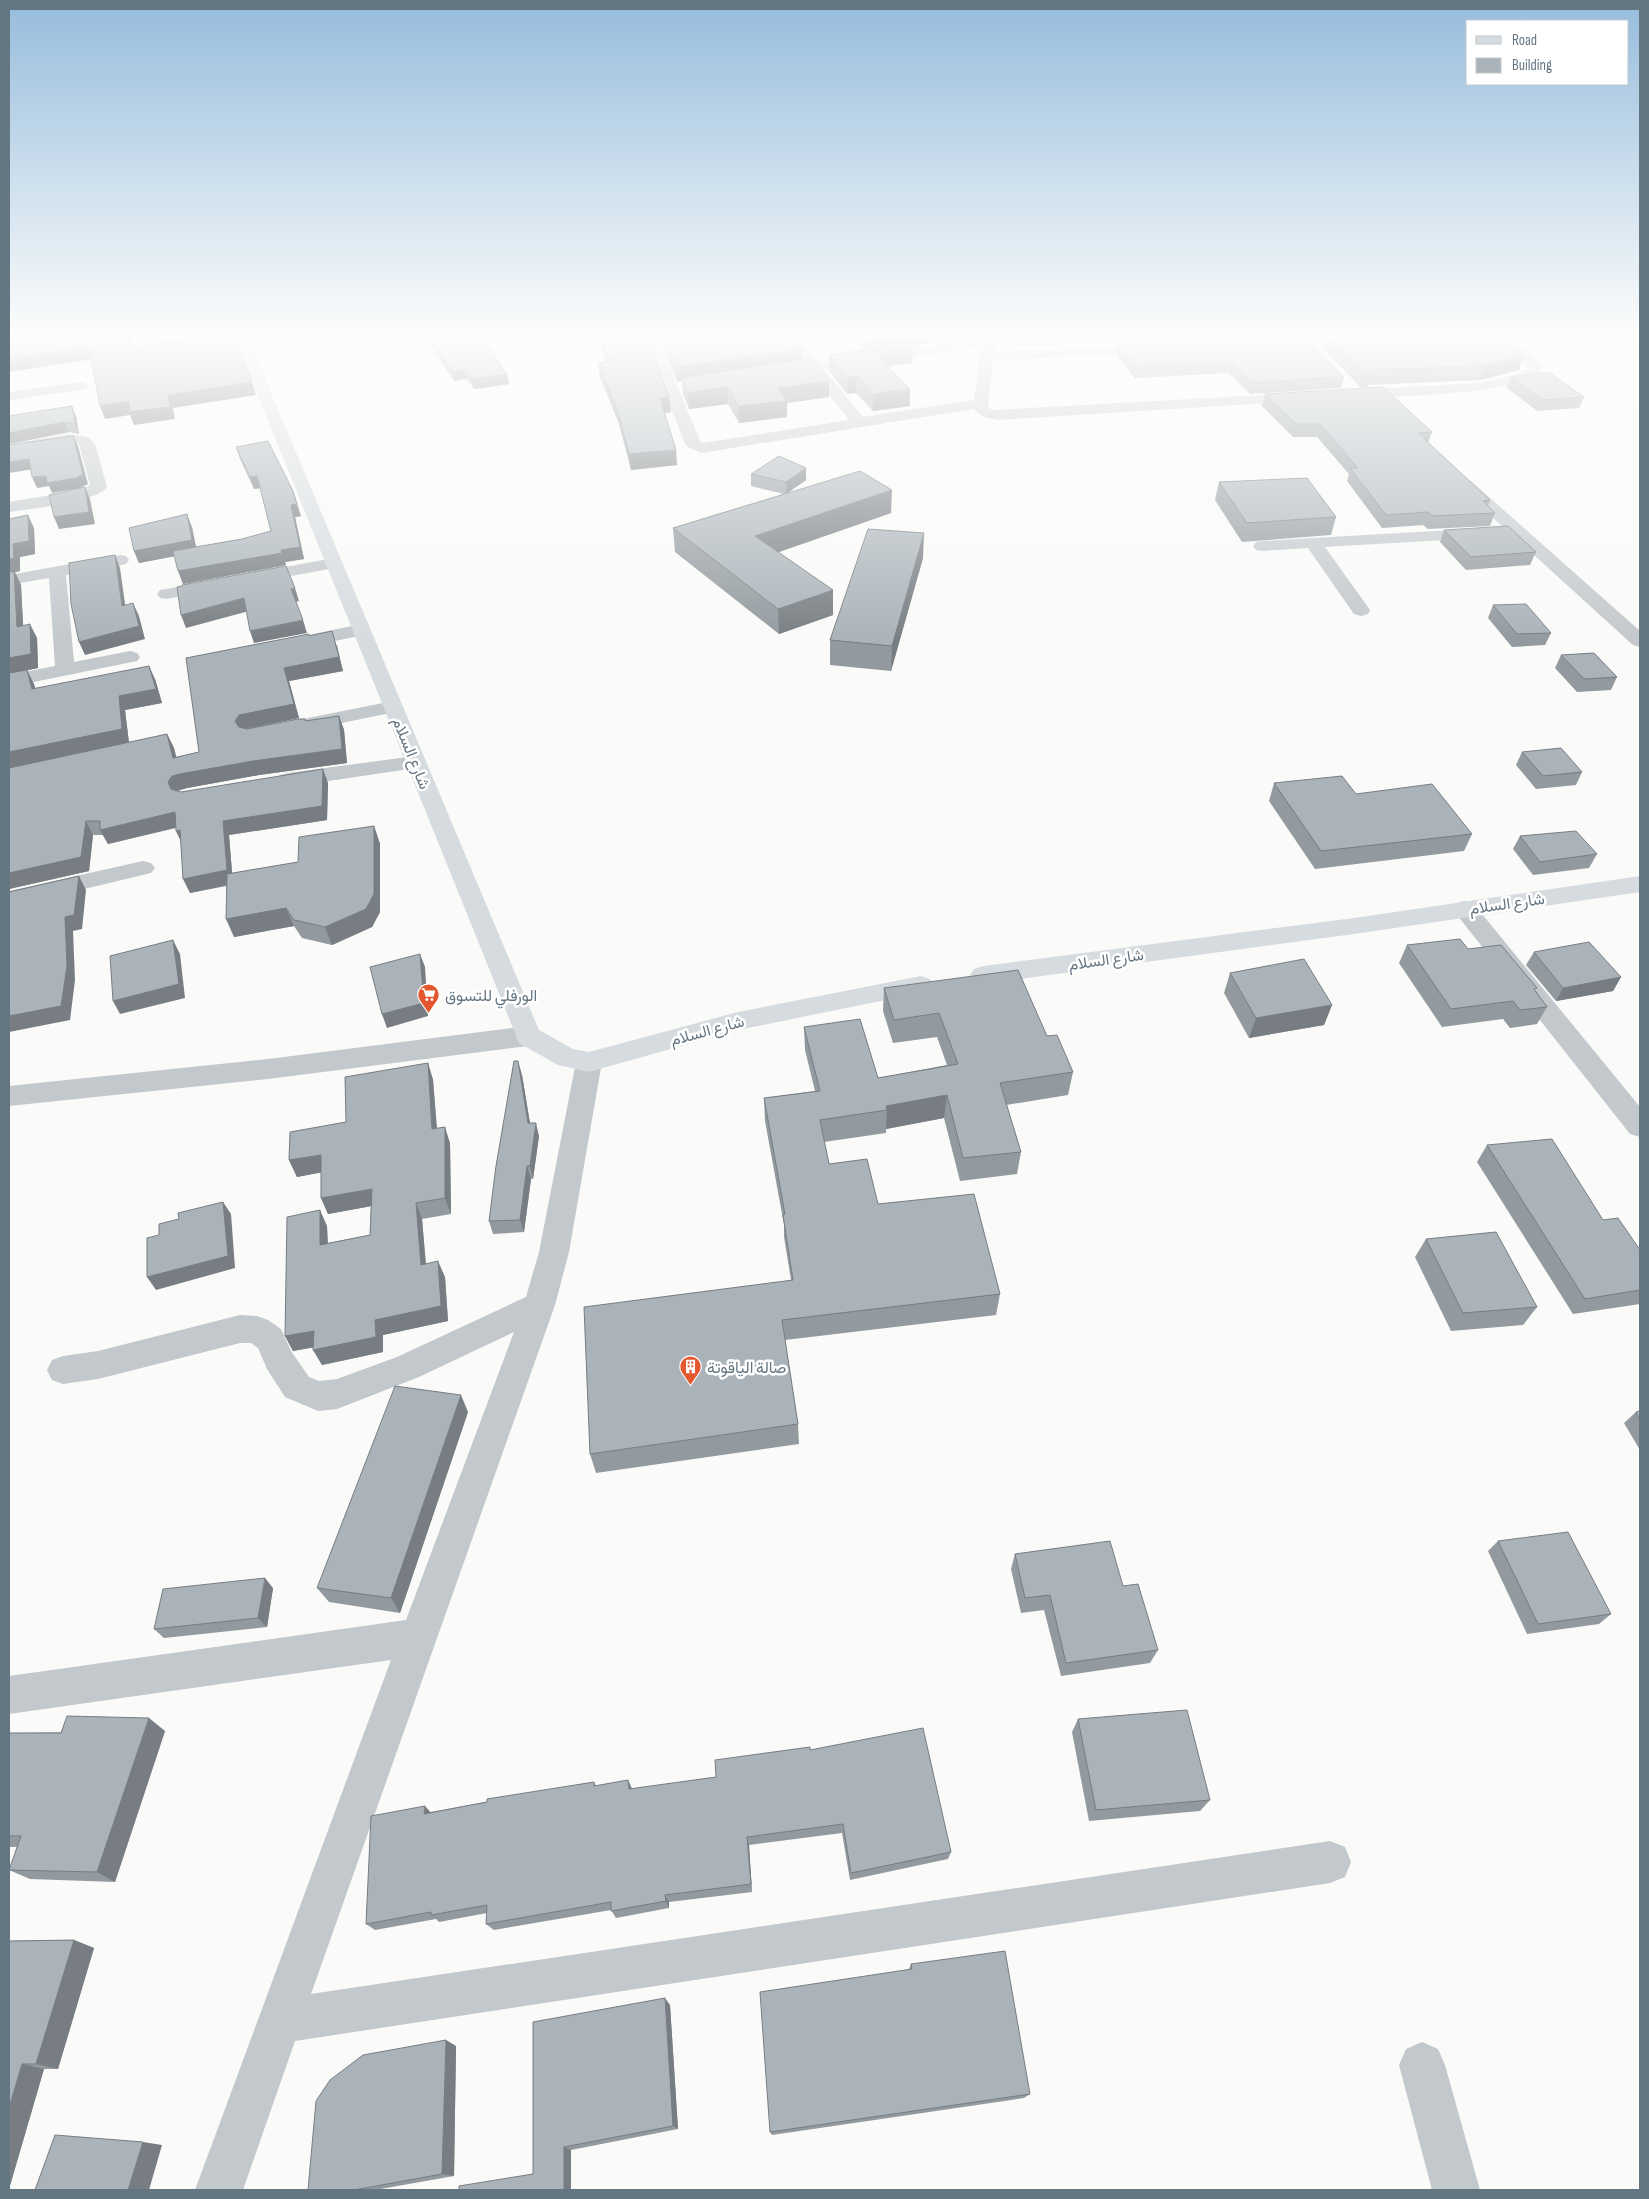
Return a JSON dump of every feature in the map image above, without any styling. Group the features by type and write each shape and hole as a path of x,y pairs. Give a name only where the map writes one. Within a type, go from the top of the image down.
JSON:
{"main road":[{"name":"شارع السلام","path":"283,439 528,1036 568,1058 589,1062 738,1021 938,982"},
{"name":"شارع السلام","path":"966,978 1640,884"}],"street":[{"path":"9,449 69,439 83,440 87,444 99,487 86,494 9,507"},
{"path":"691,439 693,444 701,448 761,439"},
{"path":"1465,484 1640,642"},
{"path":"1262,546 1517,531"},
{"path":"1313,543 1361,610"},
{"path":"9,580 120,560"},
{"path":"166,594 334,563"},
{"path":"57,572 65,670"},
{"path":"274,647 361,630"},
{"path":"9,681 130,657"},
{"path":"280,729 393,707"},
{"path":"269,783 415,762"},
{"path":"9,900 143,868"},
{"path":"1465,909 1640,1126"},
{"path":"9,1096 200,1078 367,1059 528,1036"},
{"path":"219,2190 539,1305 554,1252 589,1062"},
{"path":"63,1370 98,1365 240,1330 257,1330 270,1339 278,1359 297,1387 318,1396 337,1394 408,1367 539,1305"},
{"path":"9,1695 418,1637"},
{"path":"279,2021 1330,1862"},
{"path":"1422,2065 1456,2190"}],"building":[{"path":"54,439 74,439 83,474 76,478 47,483 46,476 32,477 29,459 9,462 9,445"},
{"path":"625,439 672,439 676,450 629,454"},
{"path":"1333,439 1424,439 1490,500 1483,501 1495,513 1432,516 1428,512 1386,515 1350,468 1358,468"},
{"path":"268,441 293,491 297,504 291,505 300,547 281,550 282,553 178,571 173,551 242,539 271,531 257,476 250,477 236,447"},
{"path":"779,456 806,468 786,482 751,474"},
{"path":"860,471 892,490 755,536 833,590 778,609 673,528"},
{"path":"1307,478 1336,517 1247,523 1219,482"},
{"path":"85,487 89,512 54,517 49,495"},
{"path":"187,514 192,540 134,551 129,528"},
{"path":"28,515 29,541 13,544 14,558 9,559 9,519"},
{"path":"1508,526 1536,552 1471,557 1444,530"},
{"path":"868,529 924,533 892,646 830,640"},
{"path":"115,555 122,606 133,603 139,626 79,642 71,604 69,563"},
{"path":"286,566 295,588 291,589 303,620 250,631 244,598 181,615 177,587"},
{"path":"9,572 14,572 17,627 30,624 31,654 9,658"},
{"path":"1526,604 1551,633 1517,634 1493,605"},
{"path":"332,631 339,657 284,668 294,704 239,715 235,721 239,727 247,729 298,719 305,719 305,721 339,716 342,749 253,761 180,774 172,776 168,782 171,789 181,792 323,769 322,806 223,821 227,870 183,879 180,830 176,831 175,812 100,830 100,821 86,821 81,857 9,873 9,768 167,734 173,758 199,752 186,658"},
{"path":"1594,653 1617,677 1584,679 1561,655"},
{"path":"149,666 156,689 119,696 122,729 9,752 9,673 27,670 32,689"},
{"path":"1561,748 1582,772 1543,776 1522,752"},
{"path":"1342,776 1356,794 1432,784 1472,834 1321,851 1274,783"},
{"path":"374,826 374,894 366,909 325,927 294,920 286,908 226,919 227,874 298,862 299,837"},
{"path":"1576,831 1597,854 1540,862 1520,836"},
{"path":"79,876 74,915 65,917 67,966 61,1006 9,1016 9,892"},
{"path":"1460,939 1468,949 1501,945 1537,988 1534,989 1547,1007 1520,1010 1513,1001 1451,1009 1407,945"},
{"path":"173,940 179,984 113,1001 110,956"},
{"path":"1589,942 1621,977 1563,988 1534,952"},
{"path":"420,954 424,1003 382,1014 370,967"},
{"path":"1304,959 1332,1005 1256,1018 1230,973"},
{"path":"1018,970 1047,1036 1057,1035 1073,1072 1000,1083 1021,1152 963,1158 947,1095 886,1106 887,1110 820,1120 829,1164 867,1159 878,1204 974,1194 1000,1294 782,1320 798,1424 590,1454 584,1307 793,1280 783,1215 785,1214 764,1098 820,1091 804,1027 860,1019 878,1078 958,1064 939,1013 894,1020 884,988"},
{"path":"514,1061 518,1061 528,1123 536,1123 530,1166 527,1166 520,1220 489,1221 496,1166"},
{"path":"428,1063 432,1129 445,1127 445,1198 416,1203 421,1265 438,1261 441,1306 375,1320 376,1337 313,1350 314,1331 285,1336 287,1217 320,1210 320,1245 370,1235 372,1189 321,1198 321,1155 289,1160 290,1132 346,1122 345,1077"},
{"path":"1552,1139 1603,1220 1618,1218 1640,1250 1640,1290 1585,1299 1487,1145"},
{"path":"223,1202 228,1256 147,1277 147,1238 159,1235 159,1224 179,1219 178,1213"},
{"path":"1496,1232 1537,1307 1463,1313 1426,1239"},
{"path":"395,1386 461,1395 391,1598 317,1588"},
{"path":"1640,1411 1640,1420 1636,1412"},
{"path":"1568,1532 1611,1614 1538,1624 1498,1541"},
{"path":"1110,1541 1123,1586 1138,1584 1158,1650 1066,1663 1050,1595 1025,1598 1015,1554"},
{"path":"265,1578 258,1618 154,1629 163,1589"},
{"path":"1187,1710 1210,1800 1096,1810 1078,1719"},
{"path":"67,1716 149,1718 97,1872 9,1870 21,1836 9,1836 9,1733 61,1733"},
{"path":"923,1728 951,1852 851,1873 843,1824 747,1837 751,1884 665,1895 666,1901 611,1911 611,1902 486,1924 487,1905 431,1915 431,1912 366,1924 371,1816 425,1806 424,1814 487,1802 487,1799 594,1782 594,1786 628,1780 629,1789 716,1777 715,1760 810,1747 810,1750"},
{"path":"74,1940 36,2064 22,2064 9,2108 9,1941"},
{"path":"1005,1951 1030,2094 770,2132 760,1992 912,1969 911,1964"},
{"path":"665,1998 673,2126 564,2147 564,2190 459,2190 459,2186 533,2174 533,2022"},
{"path":"446,2040 442,2174 354,2190 308,2190 316,2101 330,2080 363,2055"},
{"path":"55,2135 143,2142 128,2190 35,2190"}],"place":[{"name":"الورفلي للتسوق","path":"429,1014"},
{"name":"صالة الياقوتة","path":"691,1386"}]}
